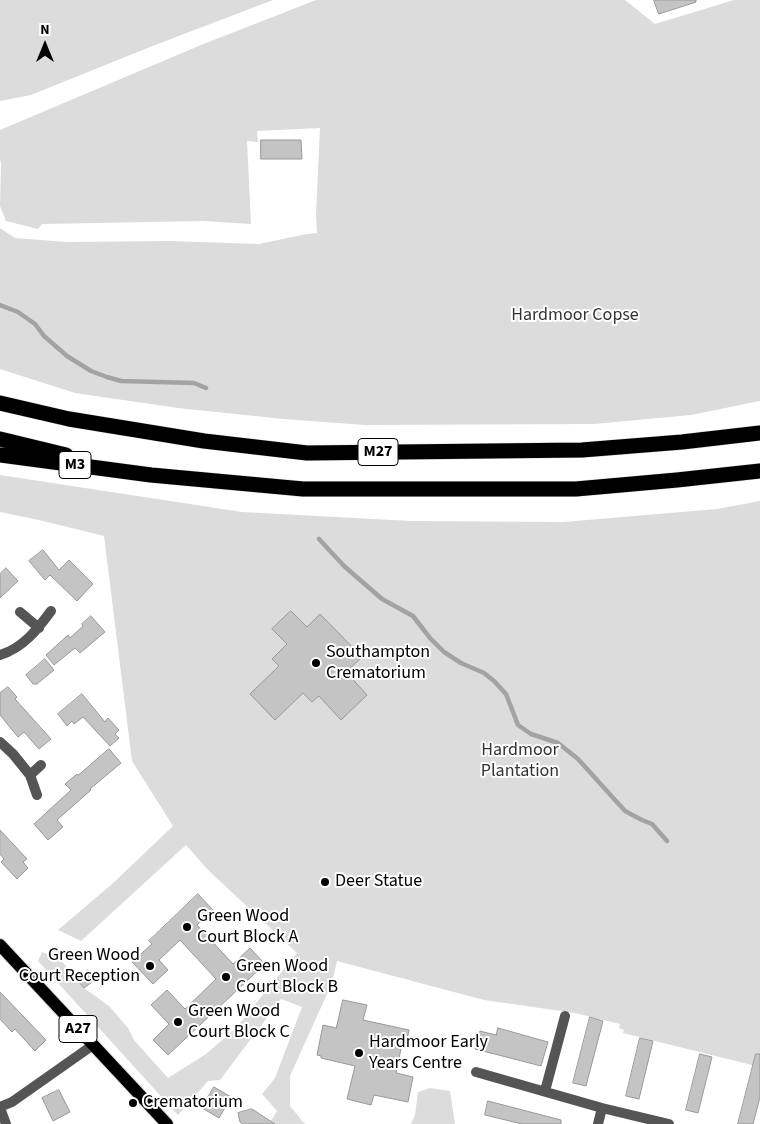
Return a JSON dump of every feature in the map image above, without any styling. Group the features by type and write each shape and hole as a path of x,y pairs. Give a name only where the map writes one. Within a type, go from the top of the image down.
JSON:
{"highway":[{"name":"M27","path":"0,403 69,419 204,441 307,453 582,450 682,442 760,433"},
{"name":"M27","path":"0,439 151,475 303,489 576,489 760,471"},
{"name":"M3","path":"0,455 151,475"}],"main road":[{"name":"A27","path":"0,945 168,1124"}],"street":[{"path":"0,656 24,643 39,628 51,610"},
{"path":"20,612 39,628"},
{"path":"0,742 14,754 30,775 37,795"},
{"path":"30,775 41,765"},
{"path":"545,1091 565,1016"},
{"path":"6,1124 0,1107 12,1102 93,1045"},
{"path":"476,1072 602,1108 669,1124"},
{"path":"598,1124 602,1108"}],"green space":[{"path":"0,0 273,0 31,95 0,101"},
{"name":"Hardmoor Copse","path":"316,0 625,0 655,24 734,0 760,0 760,401 691,415 594,424 365,425 178,408 75,393 0,369 0,228 15,238 67,242 170,241 259,244 317,233 316,215 320,128 257,131 258,142 247,141 251,224 203,221 42,224 38,229 6,221 0,206 0,130 201,45"},
{"name":"Hardmoor Plantation","path":"0,475 242,512 411,521 564,522 717,509 760,501 760,1067 623,1033 624,1030 619,1028 620,1024 575,1013 484,1000 337,961 332,983 290,1076 290,1106 306,1124 269,1124 277,1111 262,1094 275,1078 302,1007 281,999 220,1080 208,1081 178,1115 38,961 42,952 60,959 84,988 109,1006 128,1028 134,1040 168,1078 206,1054 235,1029 297,953 208,870 186,845 81,941 58,930 112,884 173,826 132,761 104,536 0,512"},
{"path":"430,1088 450,1091 455,1124 411,1124 415,1115 418,1092"}],"building":[{"path":"654,0 696,0 696,2 659,14"},
{"path":"261,140 301,140 302,159 261,159"},
{"path":"43,550 59,570 69,560 93,584 77,601 50,575 45,580 29,561"},
{"path":"6,568 18,581 0,598 0,574"},
{"name":"Southampton Crematorium","path":"291,611 307,627 320,614 362,657 346,672 367,695 341,720 319,696 312,702 303,693 275,720 250,694 279,666 272,659 287,644 272,629"},
{"path":"91,616 105,632 80,653 75,648 54,665 46,655 68,635 70,638"},
{"path":"45,659 54,670 37,684 33,684 26,675"},
{"path":"8,687 17,697 15,699 51,739 39,749 24,732 18,737 0,715 0,693"},
{"path":"82,694 105,722 108,718 119,730 115,734 119,738 110,746 83,717 74,724 72,721 67,726 58,714"},
{"path":"109,749 121,763 57,820 63,827 48,840 34,824 71,790 65,784"},
{"path":"0,830 27,859 23,862 28,868 17,879 1,862 4,859 0,854"},
{"path":"198,894 213,910 197,925 233,964 250,948 265,964 168,1055 153,1040 169,1024 151,1005 167,990 185,1009 216,979 180,940 159,960 168,970 153,984 132,962 152,944 149,941"},
{"path":"88,970 96,979 84,988 77,980"},
{"path":"0,992 46,1040 35,1051 15,1029 12,1032 0,1019"},
{"name":"Hardmoor Early Years Centre","path":"343,1000 367,1005 363,1020 409,1030 406,1045 402,1044 396,1073 413,1077 408,1102 374,1095 371,1105 347,1099 355,1066 321,1058 321,1056 317,1055 323,1025 336,1028"},
{"path":"590,1017 603,1021 586,1086 573,1083"},
{"path":"498,1028 548,1042 541,1066 475,1049 480,1031 496,1035"},
{"path":"640,1038 653,1041 639,1099 626,1096"},
{"path":"700,1054 712,1057 698,1113 686,1110"},
{"path":"756,1054 760,1054 760,1097 753,1124 738,1124"},
{"path":"214,1087 231,1097 219,1118 202,1108"},
{"path":"59,1090 70,1112 53,1121 42,1098"},
{"path":"488,1101 561,1120 561,1124 522,1124 485,1115"},
{"path":"252,1109 275,1124 243,1124 240,1122 238,1113"}],"waterway":[{"path":"0,305 18,312 35,324 44,336 67,356 91,371 121,381 194,383 206,388"},
{"path":"319,539 344,566 382,599 413,616 444,652 461,663 484,673 494,681 506,694 518,725 531,734 558,743 578,759 625,811 652,824 667,841"}],"place":[{"name":"Southampton Crematorium","path":"316,663"},
{"name":"Deer Statue","path":"325,882"},
{"name":"Green Wood Court Block A","path":"187,927"},
{"name":"Green Wood Court Reception","path":"150,966"},
{"name":"Green Wood Court Block B","path":"226,977"},
{"name":"Green Wood Court Block C","path":"178,1022"},
{"name":"Hardmoor Early Years Centre","path":"359,1053"},
{"name":"Crematorium","path":"133,1103"}]}
